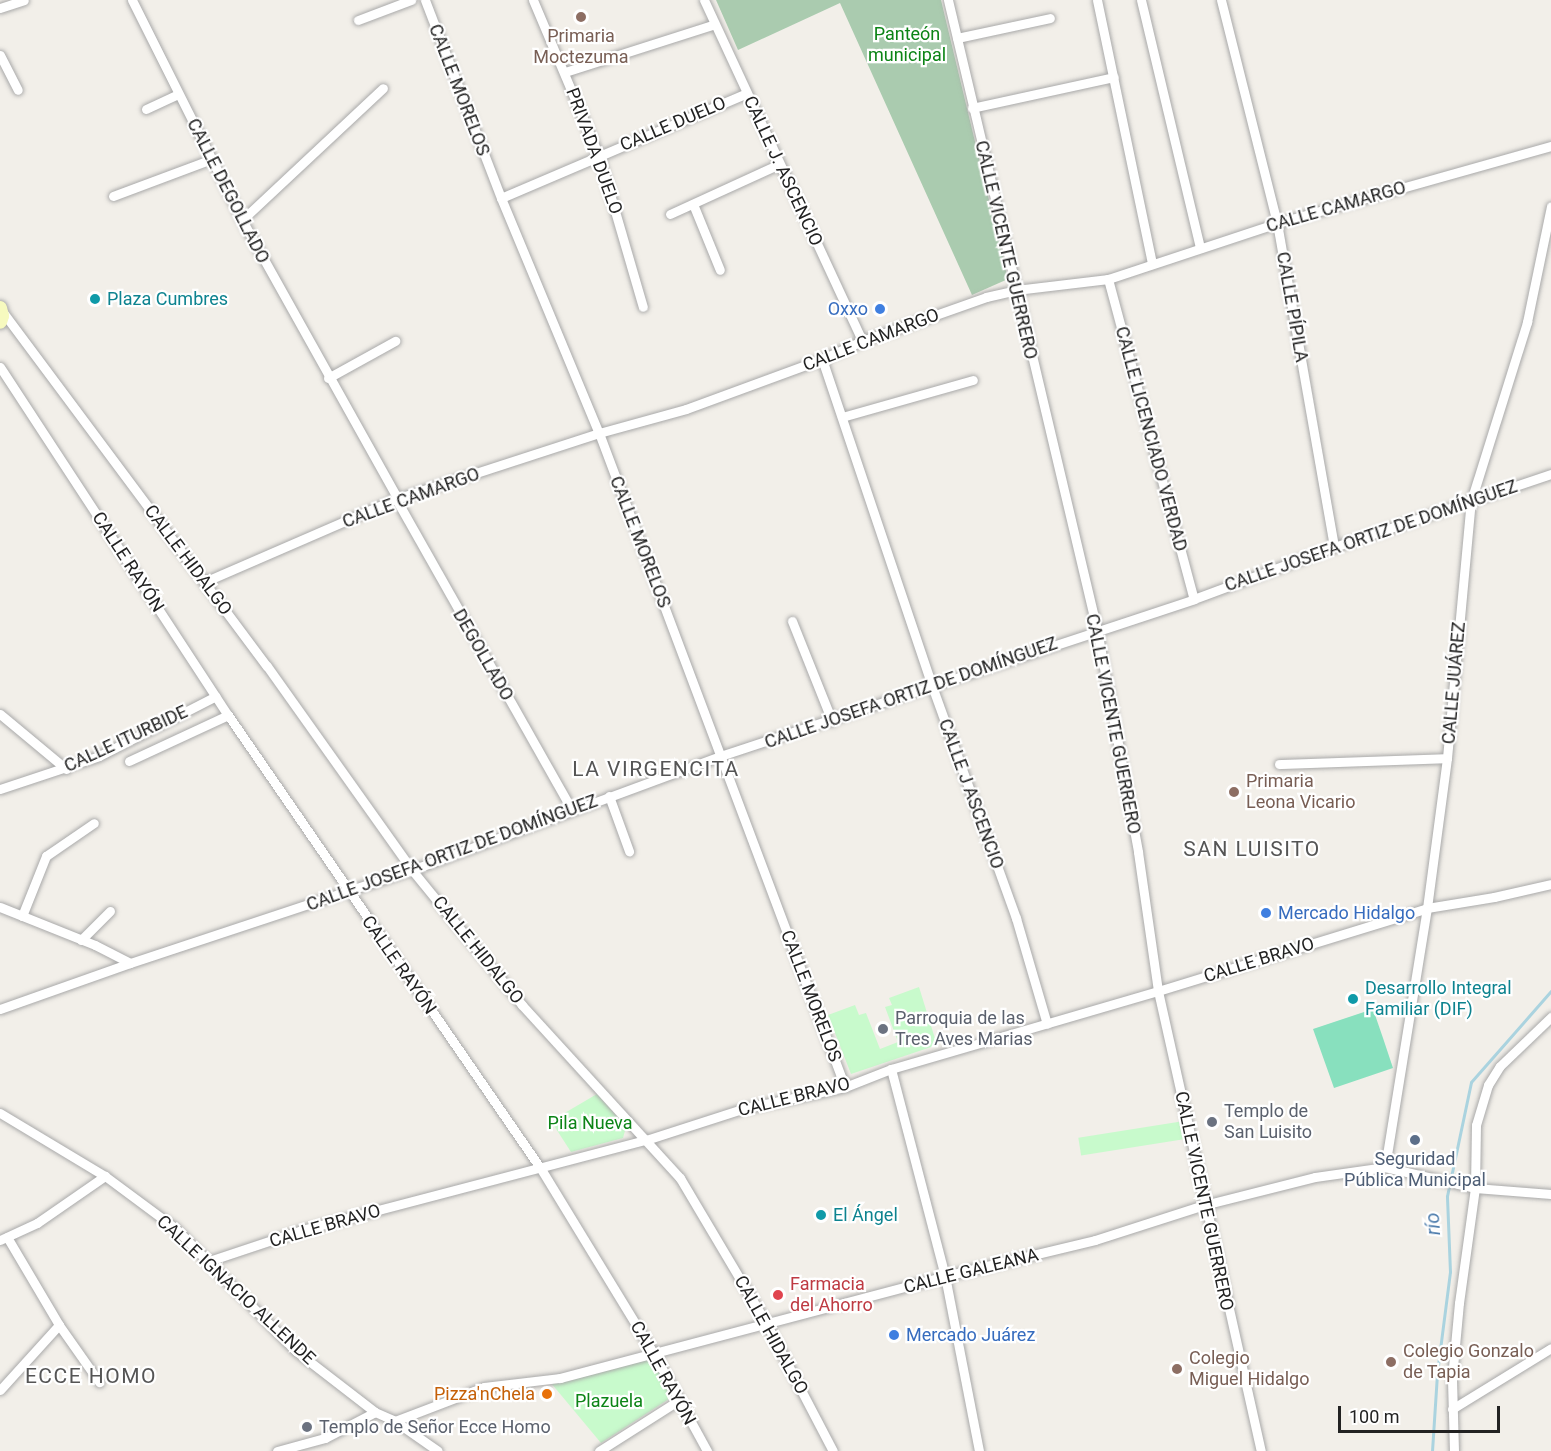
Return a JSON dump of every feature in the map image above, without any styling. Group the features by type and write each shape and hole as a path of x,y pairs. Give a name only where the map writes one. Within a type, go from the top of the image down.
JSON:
{"street":[{"path":"0,8 24,0"},
{"name":"CALLE DEGOLLADO","path":"132,0 242,220 328,378"},
{"path":"358,20 411,0"},
{"name":"CALLE MORELOS","path":"425,0 501,198 599,433 845,1087"},
{"name":"PRIVADA DUELO","path":"533,0 599,156 643,307"},
{"name":"CALLE J. ASCENCIO","path":"704,0 862,341"},
{"name":"CALLE VICENTE GUERRERO","path":"948,0 1097,630 1138,852 1158,991 1204,1205 1261,1451"},
{"path":"1097,0 1152,263"},
{"path":"1141,0 1200,248"},
{"name":"CALLE PÍPILA","path":"1221,0 1277,223 1334,547"},
{"path":"957,38 1050,18"},
{"path":"565,72 715,24"},
{"path":"0,55 18,90"},
{"path":"972,108 1114,77"},
{"path":"242,220 383,88"},
{"name":"CALLE DUELO","path":"501,198 747,93"},
{"path":"146,109 178,94"},
{"name":"CALLE CAMARGO","path":"204,582 397,499 599,433 686,409 822,359 862,341 986,297 1016,290 1108,279 1277,223 1551,146"},
{"path":"113,196 212,159"},
{"path":"669,214 779,164"},
{"path":"693,204 720,270"},
{"name":"CALLE JUÁREZ","path":"1385,1167 1427,908 1447,758 1471,501 1527,322 1551,206"},
{"name":"CALLE LICENCIADO VERDAD","path":"1108,279 1194,599"},
{"name":"CALLE HIDALGO","path":"1,314 204,582 412,870 522,1005 680,1178 766,1323 833,1451"},
{"path":"328,378 395,341"},
{"name":"CALLE J ASCENCIO","path":"822,359 932,686 1016,918 1047,1024"},
{"name":"CALLE RAYÓN","path":"0,367 228,715 541,1169 654,1354 707,1451"},
{"name":"DEGOLLADO","path":"328,378 572,810"},
{"path":"842,417 973,380"},
{"name":"CALLE JOSEFA ORTIZ DE DOMÍNGUEZ","path":"0,1009 130,963 412,870 720,756 832,721 1194,599 1334,547 1551,474"},
{"path":"792,621 832,721"},
{"name":"CALLE ITURBIDE","path":"0,789 66,769 99,756 216,696"},
{"path":"0,714 66,769"},
{"path":"129,761 228,715"},
{"path":"1279,764 1447,758"},
{"path":"609,796 629,851"},
{"path":"22,916 46,855 94,823"},
{"name":"CALLE BRAVO","path":"209,1261 302,1230 541,1169 646,1140 742,1109 845,1087 891,1069 1158,991 1427,908 1494,897 1551,884"},
{"path":"0,907 130,963"},
{"path":"81,940 110,911"},
{"path":"1454,1451 1452,1378 1476,1125 1488,1085 1514,1050 1551,1017"},
{"path":"891,1069 945,1276 979,1451"},
{"name":"CALLE IGNACIO ALLENDE","path":"0,1113 105,1176 175,1228 296,1351 375,1412 395,1421 438,1451"},
{"name":"CALLE GALEANA","path":"395,1421 484,1386 560,1378 945,1276 1095,1240 1204,1205 1315,1177 1385,1167 1438,1177 1470,1187 1551,1194"},
{"path":"99,1382 4,1239 37,1223 105,1176"},
{"path":"0,1390 59,1325"},
{"path":"1452,1409 1551,1348"},
{"path":"599,1451 679,1400"},
{"path":"277,1451 325,1438 375,1412"}],"green space":[{"name":"Panteón municipal","path":"716,0 941,0 1008,279 972,295 840,3 738,50"},
{"path":"919,987 937,1045 851,1074 828,1015 855,1005 859,1015 866,1013 880,1049 898,1042 885,1007 892,1005 889,998"},
{"path":"1373,1009 1393,1068 1334,1088 1313,1029"},
{"name":"Pila Nueva","path":"597,1094 626,1127 623,1138 571,1152 551,1121"},
{"path":"1184,1121 1187,1139 1081,1156 1078,1138"},
{"name":"Plazuela","path":"654,1356 672,1397 601,1443 551,1383"}],"waterway":[{"name":"río","path":"1432,1451 1437,1373 1450,1272 1447,1196 1471,1082 1551,991"}],"place":[{"name":"Primaria Moctezuma","path":"581,17"},
{"name":"Plaza Cumbres","path":"95,299"},
{"name":"Oxxo","path":"880,309"},
{"name":"Primaria Leona Vicario","path":"1234,792"},
{"name":"Mercado Hidalgo","path":"1266,913"},
{"name":"Desarrollo Integral Familiar (DIF)","path":"1353,999"},
{"name":"Parroquia de las Tres Aves Marias","path":"883,1029"},
{"name":"Templo de San Luisito","path":"1212,1122"},
{"name":"Seguridad Pública Municipal","path":"1415,1140"},
{"name":"El Ángel","path":"821,1215"},
{"name":"Farmacia del Ahorro","path":"778,1295"},
{"name":"Mercado Juárez","path":"894,1335"},
{"name":"Colegio Gonzalo de Tapia","path":"1391,1362"},
{"name":"Colegio Miguel Hidalgo","path":"1177,1369"},
{"name":"Pizza'nChela","path":"547,1394"},
{"name":"Templo de Señor Ecce Homo","path":"307,1427"}],"district":[{"name":"LA VIRGENCITA","path":"656,769"},
{"name":"SAN LUISITO","path":"1252,849"},
{"name":"ECCE HOMO","path":"91,1376"}]}
